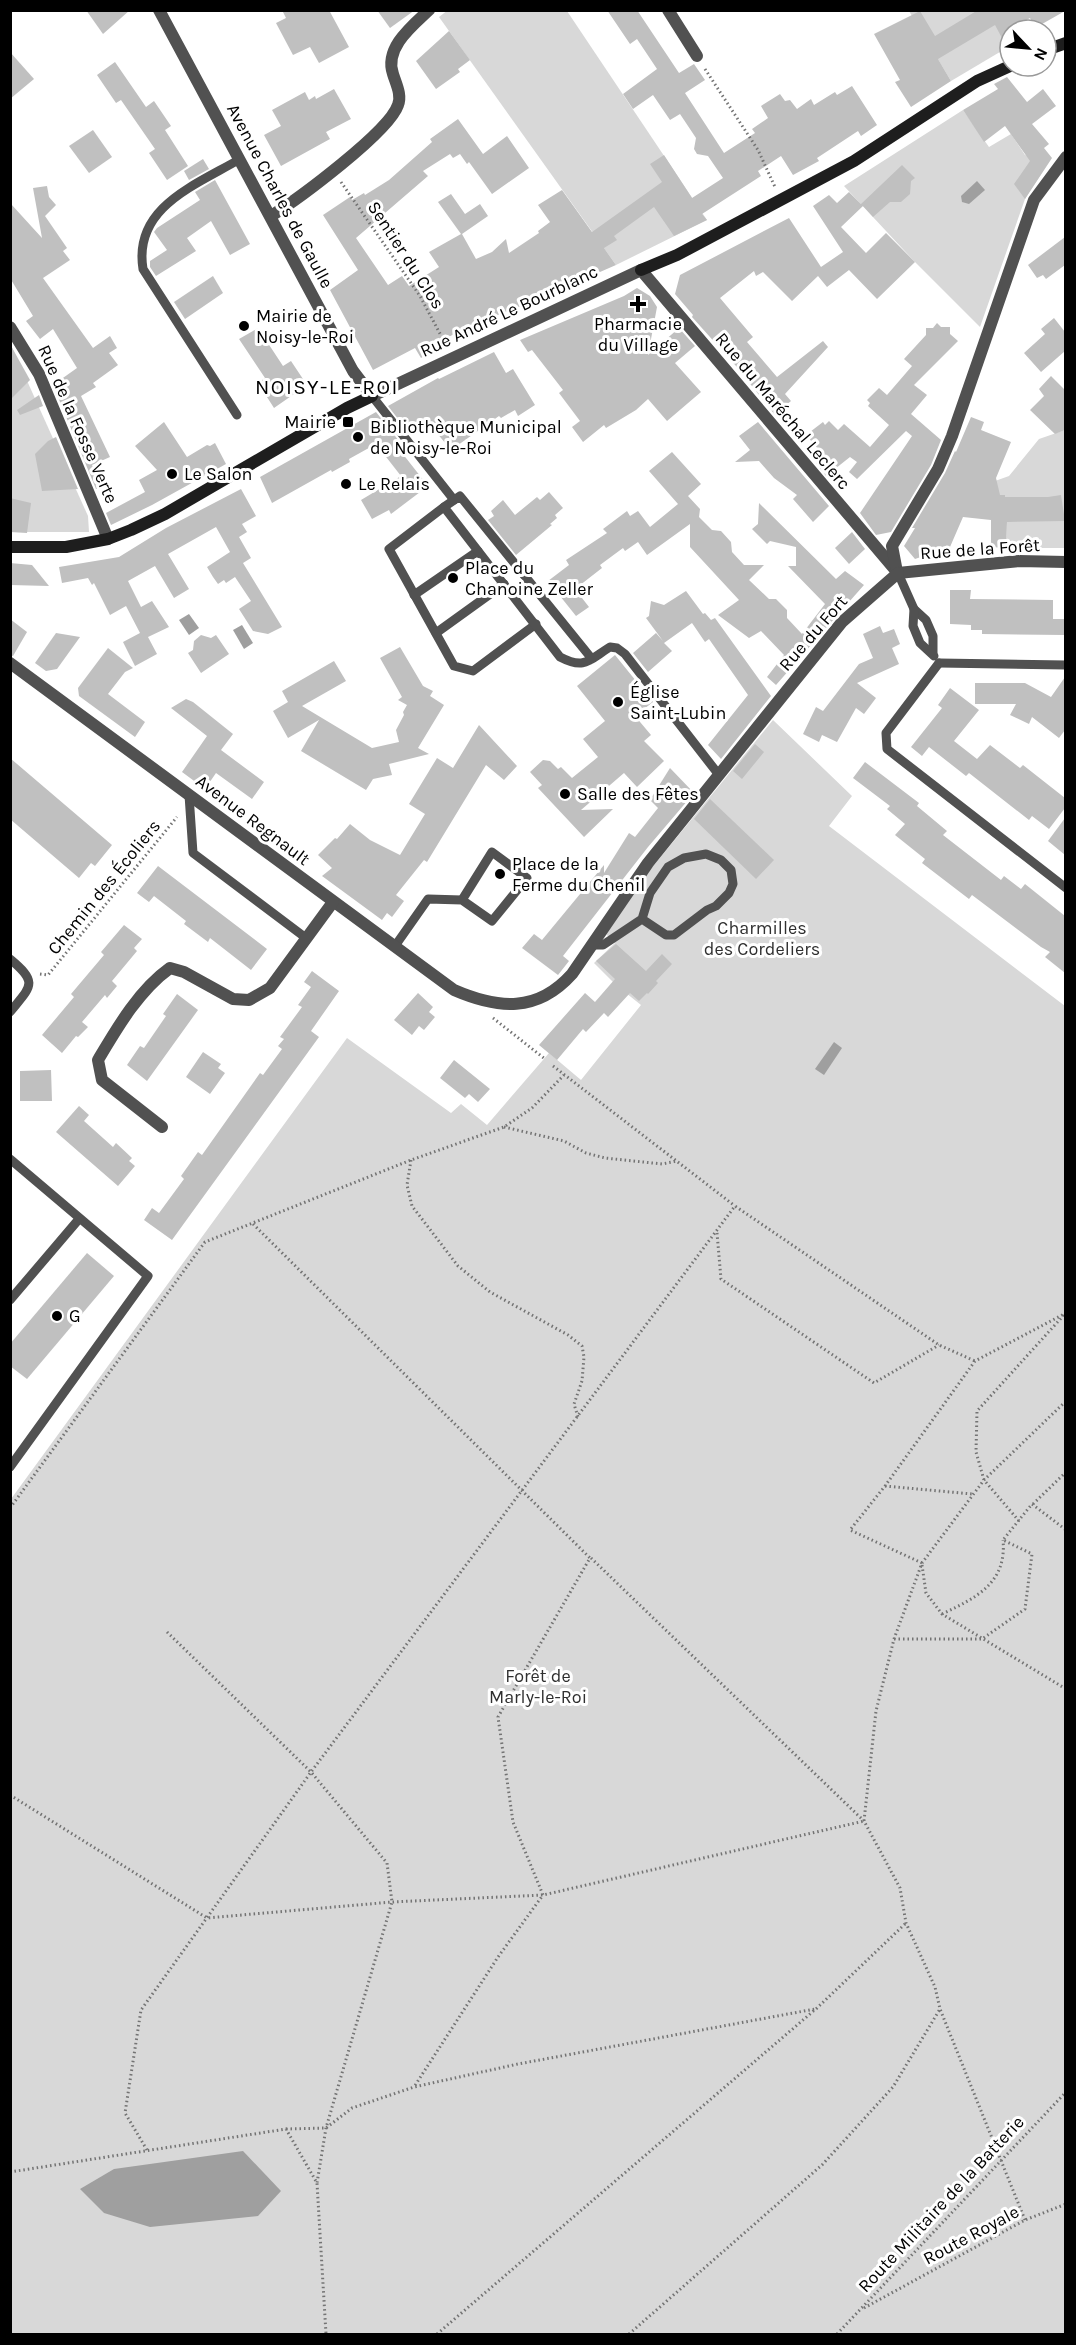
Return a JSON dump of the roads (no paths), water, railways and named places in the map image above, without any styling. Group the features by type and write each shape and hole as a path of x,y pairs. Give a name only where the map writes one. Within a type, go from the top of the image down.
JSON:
{"street":[{"name":"Avenue Charles de Gaulle","path":"159,10 272,216 353,371 372,396"},
{"path":"272,216 363,146 391,117 398,105 400,94 391,67 393,51 408,31 429,10"},
{"path":"668,10 697,56"},
{"name":"Rue André Le Bourblanc","path":"10,547 66,547 108,539 165,514 347,408 677,255 781,200 854,161 977,81 998,71"},
{"path":"898,573 892,546 938,469 952,436 1035,200 1065,157"},
{"name":"Rue du Maréchal Leclerc","path":"641,270 898,573"},
{"name":"Rue de la Fosse Verte","path":"10,327 39,374 108,539"},
{"name":"Rue de la Forêt","path":"898,573 1019,561 1065,562"},
{"name":"Rue du Fort","path":"478,1000 511,1004 534,1002 557,990 572,974 648,864 842,622 898,573"},
{"name":"Avenue Regnault","path":"10,663 454,990 478,1000"},
{"path":"162,1127 102,1080 98,1060 114,1032 156,978 170,968 184,972 233,999 249,1000 259,996 270,988 333,902"}],"lane":[{"path":"237,415 142,269 140,252 154,215 165,203 240,159"},
{"path":"372,396 454,500"},
{"path":"536,624 473,671 454,666 389,549 460,496 592,658"},
{"path":"444,507 560,657 574,664 583,665 610,646 617,648 625,654 719,775"},
{"path":"414,595 478,551"},
{"path":"898,573 914,609 926,620 933,636 933,654"},
{"path":"435,633 504,584"},
{"path":"914,609 913,626 920,643 933,654 939,663"},
{"path":"939,663 1065,665"},
{"path":"939,663 886,733 887,749 1065,888"},
{"path":"189,795 193,853 306,938"},
{"path":"395,946 428,899 462,900 492,921 527,878 492,852 462,900"},
{"path":"591,945 603,945 642,919 650,893 668,867 684,858 706,854 721,860 731,870 733,884 729,893 716,906 707,910 674,935 666,935 642,919"},
{"path":"10,959 27,973 30,983 28,990 10,1012"},
{"path":"10,1159 148,1276 10,1467"},
{"path":"10,1300 79,1218"}],"place":[{"name":"Pharmacie du Village","path":"638,304"},
{"name":"Mairie de Noisy-le-Roi","path":"244,326"},
{"name":"Mairie","path":"348,422"},
{"name":"Bibliothèque Municipal de Noisy-le-Roi","path":"358,437"},
{"name":"Le Salon","path":"172,474"},
{"name":"Le Relais","path":"346,484"},
{"name":"Place du Chanoine Zeller","path":"453,578"},
{"name":"Église Saint-Lubin","path":"618,702"},
{"name":"Salle des Fêtes","path":"565,794"},
{"name":"Place de la Ferme du Chenil","path":"500,874"},
{"name":"G","path":"57,1316"}],"district":[{"name":"NOISY-LE-ROI","path":"327,387"}],"park label":[{"name":"Charmilles des Cordeliers","path":"762,938"},
{"name":"Forêt de Marly-le-Roi","path":"538,1686"}]}
